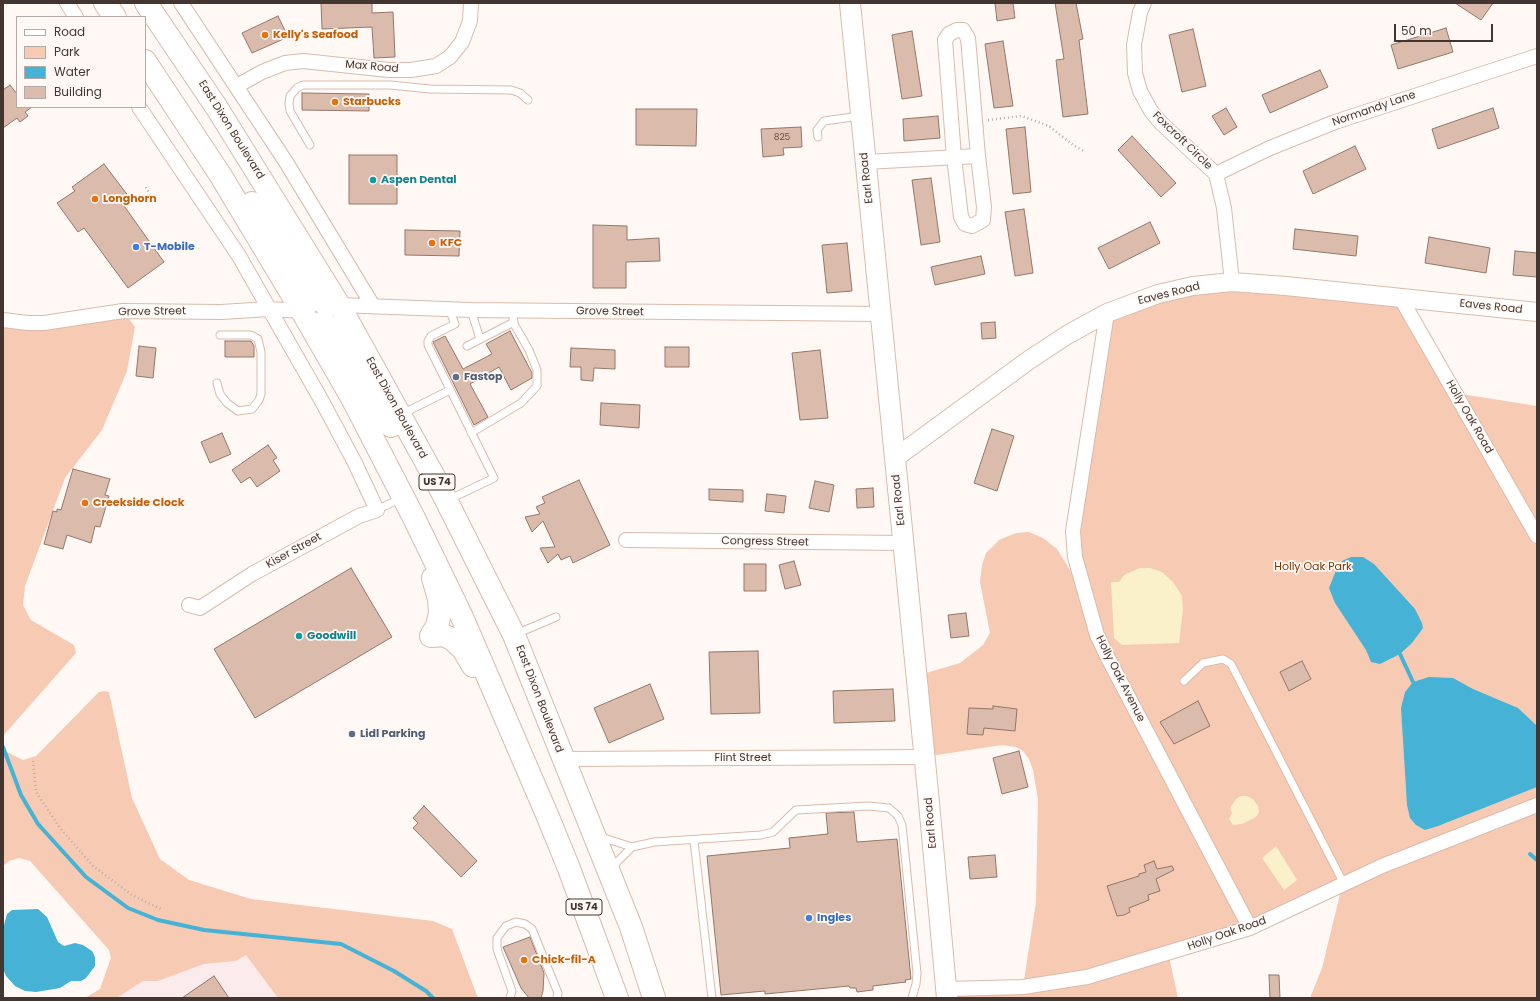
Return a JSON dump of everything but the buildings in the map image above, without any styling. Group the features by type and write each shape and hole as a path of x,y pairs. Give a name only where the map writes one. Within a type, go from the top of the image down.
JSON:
{"highway":[{"path":"105,3 114,16"},
{"name":"East Dixon Boulevard","path":"146,3 217,108 339,305 441,492 514,635 611,877 654,998"},
{"name":"US 74","path":"146,63 221,176 302,311 352,398 414,518 462,617 568,866 617,998"},
{"path":"221,176 240,187 246,194 277,237 314,295 320,301 327,304 339,305"},
{"path":"302,311 317,316 323,322 406,450 441,492"},
{"path":"414,518 411,526 436,586 439,599 440,618 438,626 431,636 447,636 463,649 518,748"}],"main road":[{"name":"Earl Road","path":"850,3 946,993"}],"street":[{"path":"67,3 75,16"},
{"path":"181,3 237,86 373,306"},
{"name":"Max Road","path":"237,86 262,72 285,63 303,61 389,70 411,70 436,66 450,57 462,42 470,21 471,3"},
{"name":"Foxcroft Circle","path":"1144,3 1140,12 1134,45 1135,73 1140,91 1151,111 1161,123 1216,174 1224,208 1232,282"},
{"path":"957,30 963,30 968,38 978,156 984,217 980,223 972,226 965,224 961,217 954,157 945,40 949,34 957,30"},
{"name":"Normandy Lane","path":"1216,174 1270,148 1335,122 1537,56"},
{"path":"140,108 239,256 355,463 377,510"},
{"path":"865,162 978,156"},
{"name":"Eaves Road","path":"895,458 1029,360 1067,335 1107,313 1158,294 1193,286 1232,282 1286,286 1537,312"},
{"name":"Holly Oak Road","path":"1400,297 1537,536"},
{"name":"Grove Street","path":"339,305 471,310 513,316 880,314"},
{"name":"Grove Street","path":"3,320 44,323 123,311 221,312 269,309 302,311"},
{"name":"Holly Oak Avenue","path":"1107,313 1073,531 1075,557 1097,635 1250,928"},
{"name":"Kiser Street","path":"189,605 200,608 252,574 359,516 377,510"},
{"name":"Congress Street","path":"626,540 903,544"},
{"name":"Flint Street","path":"563,759 924,757"},
{"name":"Holly Oak Road","path":"946,993 1023,987 1087,977 1250,928 1382,866 1537,805"}],"lane":[{"path":"310,146 290,111 289,104 290,96 297,88 303,85 390,85 430,90 511,90 520,93 528,100"},
{"path":"818,137 816,130 824,121 861,116"},
{"path":"441,492 494,478 428,342 431,336 455,324 449,309"},
{"path":"471,310 480,339"},
{"path":"467,346 480,339 513,316 537,370 537,386 521,402 471,433"},
{"path":"217,383 220,394 226,404 238,411 252,409 259,400 261,394 261,352 258,339 251,335 220,335"},
{"path":"400,415 450,390"},
{"name":"Kiser Street","path":"377,510 403,497"},
{"path":"514,635 556,617"},
{"path":"1184,681 1203,663 1223,659 1231,664 1344,884"},
{"path":"592,831 604,839 632,847 654,842 694,841 761,835 773,832 796,810 868,806 889,808 898,816 902,825 917,973 912,998"},
{"path":"694,841 712,998"},
{"path":"611,877 617,862 632,847"},
{"path":"510,998 512,991 497,949 497,938 506,926 516,922 525,924 532,929 558,993 556,998"}],"path":[{"path":"975,122 1022,116 1049,126 1073,146 1085,152"},
{"path":"146,188 152,197 152,204"},
{"path":"33,761 36,792 60,828 93,866 132,895 163,910"}],"shaded area":[{"path":"246,955 249,956 278,998 117,998 143,981 158,981 204,964 236,961"}],"green space":[{"name":"Holly Oak Park","path":"1193,286 1400,297 1455,393 1537,406 1537,998 1310,998 1322,968 1342,886 1168,952 1178,998 947,998 946,988 1023,987 1036,902 1038,799 1033,770 1029,759 1023,751 1016,747 1002,745 924,757 916,676 960,663 983,645 990,633 980,582 982,565 986,553 999,540 1016,533 1029,532 1043,538 1057,549 1083,591 1075,557 1107,313"},
{"path":"123,311 135,327 127,371 102,430 65,478 25,586 23,605 31,620 74,645 76,653 3,736 3,320"},
{"path":"99,692 109,692 132,798 160,859 189,880 251,899 433,921 452,929 478,998 278,998 246,955 236,961 204,964 158,981 143,981 117,998 85,998 100,989 111,958 109,950 30,861 19,858 9,861 3,866 3,750 23,760 36,756"}],"sand":[{"path":"1140,568 1150,568 1162,572 1173,582 1182,596 1183,610 1179,643 1122,645 1114,638 1111,582 1119,582 1124,575"},
{"path":"1241,796 1247,796 1253,799 1258,806 1259,812 1256,817 1242,824 1233,825 1229,819 1232,813 1230,808 1236,799"},
{"path":"1276,846 1297,880 1284,890 1262,858"}],"water":[{"path":"1351,557 1363,557 1374,564 1415,609 1422,623 1423,628 1412,643 1400,654 1380,664 1371,662 1366,650 1335,603 1329,588 1337,568 1342,561"},
{"path":"1429,677 1453,678 1473,689 1518,708 1537,726 1537,787 1438,826 1425,830 1416,825 1410,818 1407,805 1401,708 1405,692 1413,682"},
{"path":"38,909 47,917 58,942 64,946 75,943 83,945 92,951 95,957 95,966 86,978 81,981 71,981 60,988 36,992 25,991 15,986 6,976 3,969 3,929 7,914 12,910"}],"waterway":[{"path":"1400,654 1413,682"},
{"path":"3,747 21,795 38,824 86,877 128,908 158,920 204,930 341,944 394,971 426,991 433,998"},
{"path":"1530,854 1537,860"}],"place":[{"name":"Kelly's Seafood","path":"265,35"},
{"name":"Starbucks","path":"335,102"},
{"name":"Aspen Dental","path":"373,180"},
{"name":"Longhorn","path":"95,199"},
{"name":"KFC","path":"432,243"},
{"name":"T-Mobile","path":"136,247"},
{"name":"Fastop","path":"456,377"},
{"name":"Creekside Clock","path":"85,503"},
{"name":"Goodwill","path":"299,636"},
{"name":"Lidl Parking","path":"352,734"},
{"name":"Ingles","path":"809,918"},
{"name":"Chick-fil-A","path":"524,960"}]}
